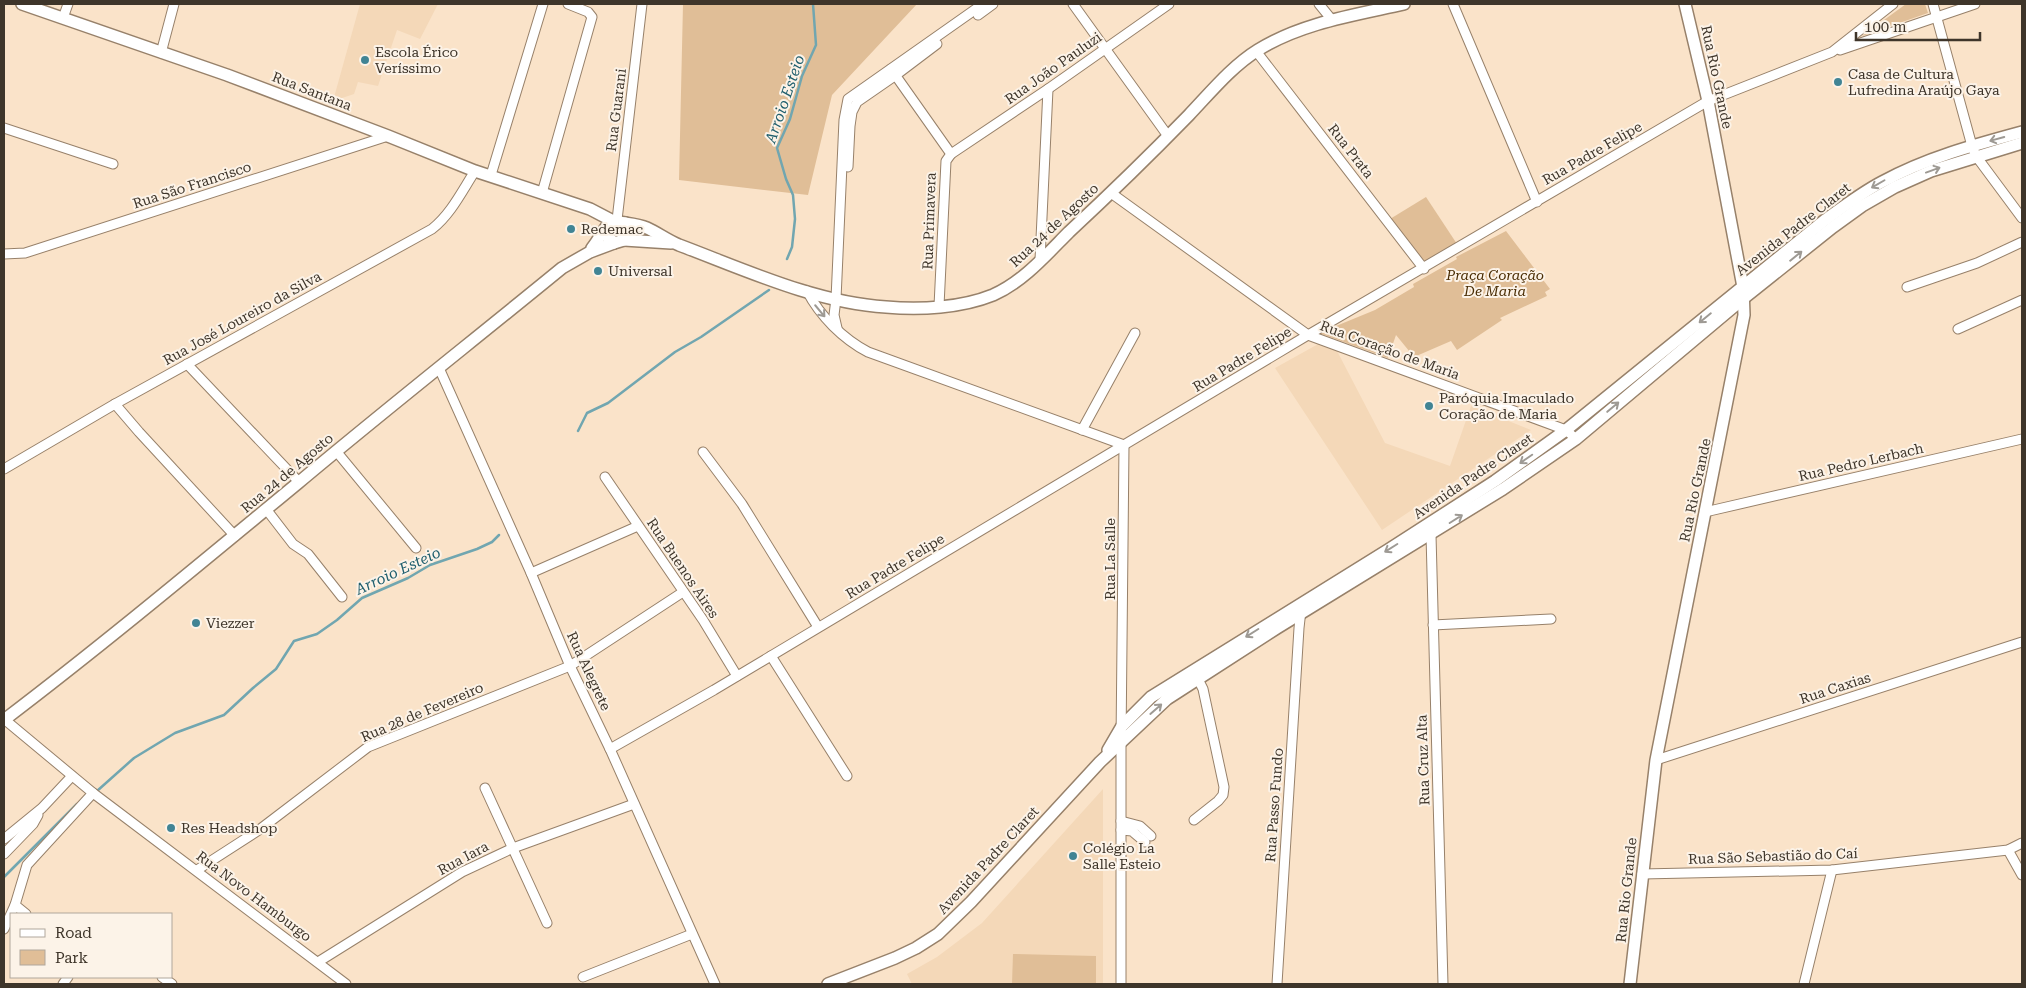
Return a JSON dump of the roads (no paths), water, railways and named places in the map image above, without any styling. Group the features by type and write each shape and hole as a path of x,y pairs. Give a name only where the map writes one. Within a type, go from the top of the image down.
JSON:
{"main road":[{"name":"Rua Santana","path":"22,4 227,75 475,171 492,175 590,209 614,223"},
{"name":"Rua 24 de Agosto","path":"590,252 614,223 646,228 675,243 836,300 887,308 939,306 974,301 995,294 1013,284 1110,193 1226,77 1256,51 1284,36 1332,20 1404,4"},
{"name":"Rua Rio Grande","path":"1630,984 1656,760 1737,360 1744,315 1744,292 1708,101 1686,4"},
{"name":"Avenida Padre Claret","path":"828,984 895,958 916,948 938,934 971,902 1100,762 1154,710 1495,481 1566,430 1744,292 1862,206 1895,187 1931,170 2022,132"},
{"name":"Avenida Padre Claret","path":"1974,151 2022,143"},
{"path":"614,223 628,230 619,242 606,236 614,223"},
{"name":"Rua 24 de Agosto","path":"4,720 236,536 266,509 562,268 590,252 619,242 675,243"},
{"name":"Avenida Padre Claret","path":"1322,596 1431,534 1503,489 1576,439 1744,292"},
{"name":"Avenida Padre Claret","path":"1100,762 1122,726 1151,697 1297,614"}],"street":[{"path":"63,18 68,4"},
{"path":"161,53 174,4"},
{"path":"492,175 543,4"},
{"path":"542,192 592,17 588,12 568,4"},
{"name":"Rua Guarani","path":"614,223 642,4"},
{"path":"842,175 848,166 852,112 857,102 983,4"},
{"path":"837,328 834,315 844,120 848,99 894,72 993,4"},
{"path":"1073,4 1168,136"},
{"name":"Rua João Pauluzi","path":"951,154 1169,4"},
{"path":"1318,4 1332,20"},
{"path":"1453,4 1537,202"},
{"name":"Rua Padre Felipe","path":"610,750 1308,335 1424,269 1708,101 1832,52 1893,4"},
{"path":"1933,4 1974,151 2022,218"},
{"path":"1832,52 1975,4"},
{"name":"Rua Prata","path":"1256,51 1424,269"},
{"path":"894,72 951,154"},
{"path":"1040,260 1048,89"},
{"path":"4,128 113,164"},
{"name":"Rua São Francisco","path":"4,254 26,253 388,136"},
{"name":"Rua Primavera","path":"939,306 946,162 951,154"},
{"name":"Rua José Loureiro da Silva","path":"4,469 115,404 432,229 441,222 450,210 475,171"},
{"name":"Rua Coração de Maria","path":"1110,193 1308,335 1566,430 1576,439"},
{"path":"1907,287 1978,263 2022,242"},
{"path":"807,291 814,304 827,320 852,342 868,352 1124,446"},
{"path":"1958,328 2022,300"},
{"path":"1082,430 1135,333"},
{"path":"187,364 299,482"},
{"name":"Rua Alegrete","path":"439,368 531,573 570,666 610,750 715,984"},
{"path":"115,404 236,536"},
{"name":"Rua Pedro Lerbach","path":"1705,512 2022,439"},
{"name":"Rua La Salle","path":"1121,984 1124,446"},
{"path":"336,452 416,548"},
{"path":"703,452 742,504 818,627"},
{"name":"Rua Buenos Aires","path":"605,477 737,676"},
{"path":"266,509 293,544 308,554 342,597"},
{"path":"531,573 638,526"},
{"name":"Rua Cruz Alta","path":"1431,534 1443,984"},
{"name":"Rua 28 de Fevereiro","path":"196,870 259,830 368,747 570,666 683,592"},
{"name":"Rua Passo Fundo","path":"1277,984 1297,614"},
{"path":"1432,625 1550,619"},
{"name":"Rua Caxias","path":"1656,760 2022,642"},
{"path":"771,656 847,776"},
{"path":"1194,820 1218,801 1223,795 1224,787 1203,689 1198,679"},
{"name":"Rua Novo Hamburgo","path":"4,720 93,793 346,984"},
{"path":"4,839 42,808 72,776"},
{"path":"485,788 547,923"},
{"path":"12,913 27,865 93,793"},
{"name":"Rua Iara","path":"318,962 462,872 512,848 634,804"},
{"path":"4,854 33,824 42,808"},
{"path":"1121,825 1140,826 1148,839"},
{"name":"Rua São Sebastião do Caí","path":"1642,874 1832,870 2008,850 2022,844"},
{"path":"2008,850 2022,875"},
{"path":"1804,984 1832,870"},
{"path":"15,906 25,913"},
{"path":"4,929 10,916"},
{"path":"583,977 692,934"}],"waterway":[{"name":"Arroio Esteio","path":"787,259 792,247 795,219 793,195 777,148 790,119 802,76 816,45 813,4"},
{"name":"Arroio Esteio","path":"578,431 587,413 608,403 675,352 701,337 769,290"},
{"name":"Arroio Esteio","path":"97,791 134,758 175,733 224,715 276,669 294,641 317,634 337,620 362,598 408,578 430,565 477,549 492,542 499,535"},
{"name":"Arroio Esteio","path":"4,877 77,804"}],"place":[{"name":"Escola Érico Veríssimo","path":"365,60"},
{"name":"Casa de Cultura Lufredina Araújo Gaya","path":"1838,82"},
{"name":"Redemac","path":"571,229"},
{"name":"Universal","path":"598,271"},
{"name":"Paróquia Imaculado Coração de Maria","path":"1429,406"},
{"name":"Viezzer","path":"196,623"},
{"name":"Res Headshop","path":"171,828"},
{"name":"Colégio La Salle Esteio","path":"1073,856"}],"park label":[{"name":"Praça Coração De Maria","path":"1495,284"}]}
